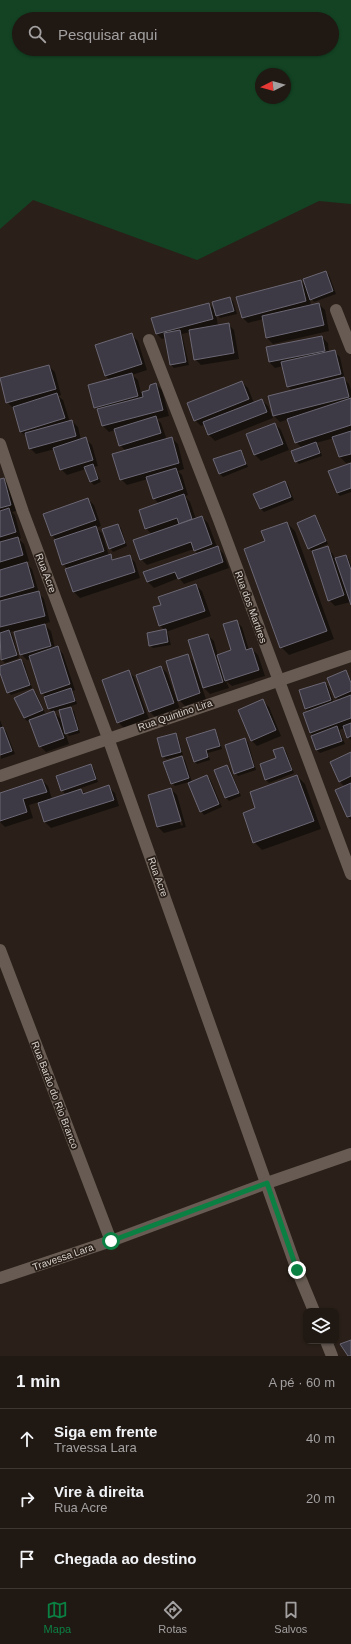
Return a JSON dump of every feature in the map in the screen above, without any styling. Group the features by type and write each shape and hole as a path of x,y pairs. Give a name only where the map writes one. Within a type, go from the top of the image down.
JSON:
{"street":[{"path":"336,310 351,348"},
{"name":"Rua dos Martires","path":"149,340 351,874"},
{"name":"Rua Acre","path":"0,444 26,519 108,738 297,1270 313,1308"},
{"name":"Rua Quintino Lira","path":"0,776 351,656"},
{"name":"Rua Barão do Rio Branco","path":"0,950 111,1241"},
{"name":"Travessa Lara","path":"0,1278 111,1241 267,1183 351,1154"},
{"path":"327,1344 332,1356"}],"green space":[{"path":"0,0 351,0 351,204 319,201 197,260 33,200 0,229"}],"building":[{"path":"326,271 333,291 310,300 303,279"},
{"path":"301,280 306,301 242,318 236,297"},
{"path":"230,297 234,311 216,316 212,302"},
{"path":"209,303 213,319 156,334 151,318"},
{"path":"319,303 324,325 266,338 262,316"},
{"path":"229,323 234,353 194,360 189,330"},
{"path":"180,330 186,362 170,365 164,333"},
{"path":"132,333 142,364 105,376 95,345"},
{"path":"322,336 325,351 269,362 266,347"},
{"path":"335,350 341,374 287,387 281,362"},
{"path":"49,365 56,389 6,403 0,378"},
{"path":"132,373 138,396 94,408 88,385"},
{"path":"344,377 349,397 273,416 268,396"},
{"path":"242,381 249,399 194,421 187,403"},
{"path":"156,383 163,410 102,426 97,409 143,397 142,392 149,390 150,385"},
{"path":"57,393 65,418 20,432 13,407"},
{"path":"351,398 351,425 295,443 287,419"},
{"path":"262,399 267,412 208,435 203,422"},
{"path":"156,416 161,433 119,446 114,429"},
{"path":"72,420 76,436 29,449 25,433"},
{"path":"275,423 283,444 254,455 246,434"},
{"path":"351,431 351,454 339,457 332,437"},
{"path":"86,437 93,460 60,470 53,448"},
{"path":"172,437 179,463 120,480 112,454"},
{"path":"316,442 320,453 295,462 291,451"},
{"path":"241,450 246,464 219,474 213,459"},
{"path":"351,463 351,488 337,493 328,471"},
{"path":"93,464 98,479 90,482 84,467"},
{"path":"176,468 183,489 153,499 146,477"},
{"path":"4,478 11,505 0,508 0,479"},
{"path":"285,481 291,497 260,509 253,494"},
{"path":"184,494 192,519 179,524 177,518 145,529 139,510"},
{"path":"88,498 96,520 51,536 43,514"},
{"path":"9,508 16,532 0,537 0,511"},
{"path":"315,515 326,541 308,549 297,523"},
{"path":"202,516 212,544 194,551 191,542 140,560 133,540"},
{"path":"287,522 327,631 280,648 244,549 265,541 261,531"},
{"path":"118,524 125,543 109,549 102,529"},
{"path":"96,526 104,551 62,565 54,540"},
{"path":"18,537 23,555 0,562 0,542"},
{"path":"218,546 223,562 178,579 175,572 147,582 143,572"},
{"path":"328,546 344,595 328,601 312,551"},
{"path":"111,554 112,560 130,555 135,572 73,592 65,569"},
{"path":"346,555 351,570 351,605 335,558"},
{"path":"27,562 34,587 0,597 0,570"},
{"path":"196,584 205,611 159,626 153,607 161,605 158,597"},
{"path":"39,591 45,616 0,627 0,601"},
{"path":"237,620 246,650 252,648 259,670 225,681 217,655 231,650 223,624"},
{"path":"45,624 51,646 20,655 14,632"},
{"path":"166,629 168,642 149,646 147,633"},
{"path":"9,630 17,655 1,660 0,633"},
{"path":"208,634 223,682 203,688 188,640"},
{"path":"58,646 70,684 41,694 29,656"},
{"path":"188,654 200,693 178,701 166,661"},
{"path":"21,659 30,685 7,693 0,673 0,666"},
{"path":"161,666 174,703 149,712 136,675"},
{"path":"129,670 144,713 117,723 102,680"},
{"path":"346,670 351,683 351,691 335,698 327,678"},
{"path":"325,682 331,700 305,709 299,690"},
{"path":"71,688 75,701 48,709 44,697"},
{"path":"33,689 43,710 24,718 14,698"},
{"path":"351,695 351,718 310,733 303,713"},
{"path":"263,699 276,730 251,741 238,710"},
{"path":"71,707 78,730 65,734 59,710"},
{"path":"54,711 64,738 39,747 29,720"},
{"path":"351,723 351,736 347,738 343,726"},
{"path":"337,726 342,741 316,750 311,736"},
{"path":"3,727 12,751 0,755 0,728"},
{"path":"215,729 220,746 206,750 208,757 194,762 186,738"},
{"path":"176,733 181,752 162,757 157,738"},
{"path":"245,738 254,767 234,774 225,745"},
{"path":"283,747 292,770 265,780 260,764 276,758 273,750"},
{"path":"351,752 351,776 339,782 330,762"},
{"path":"182,756 189,778 171,784 163,762"},
{"path":"91,764 96,779 61,791 56,776"},
{"path":"227,765 239,793 225,798 214,770"},
{"path":"207,775 219,804 200,812 188,783"},
{"path":"297,775 314,821 253,843 243,813 255,808 250,792"},
{"path":"42,779 47,792 23,799 27,812 0,821 0,793"},
{"path":"351,783 351,816 347,817 335,790"},
{"path":"109,785 114,800 44,822 38,803 81,789 83,794"},
{"path":"171,788 181,821 157,827 148,795"},
{"path":"351,1340 351,1356 348,1356 340,1344"}],"route":[{"path":"111,1241 267,1183 297,1270"}]}
